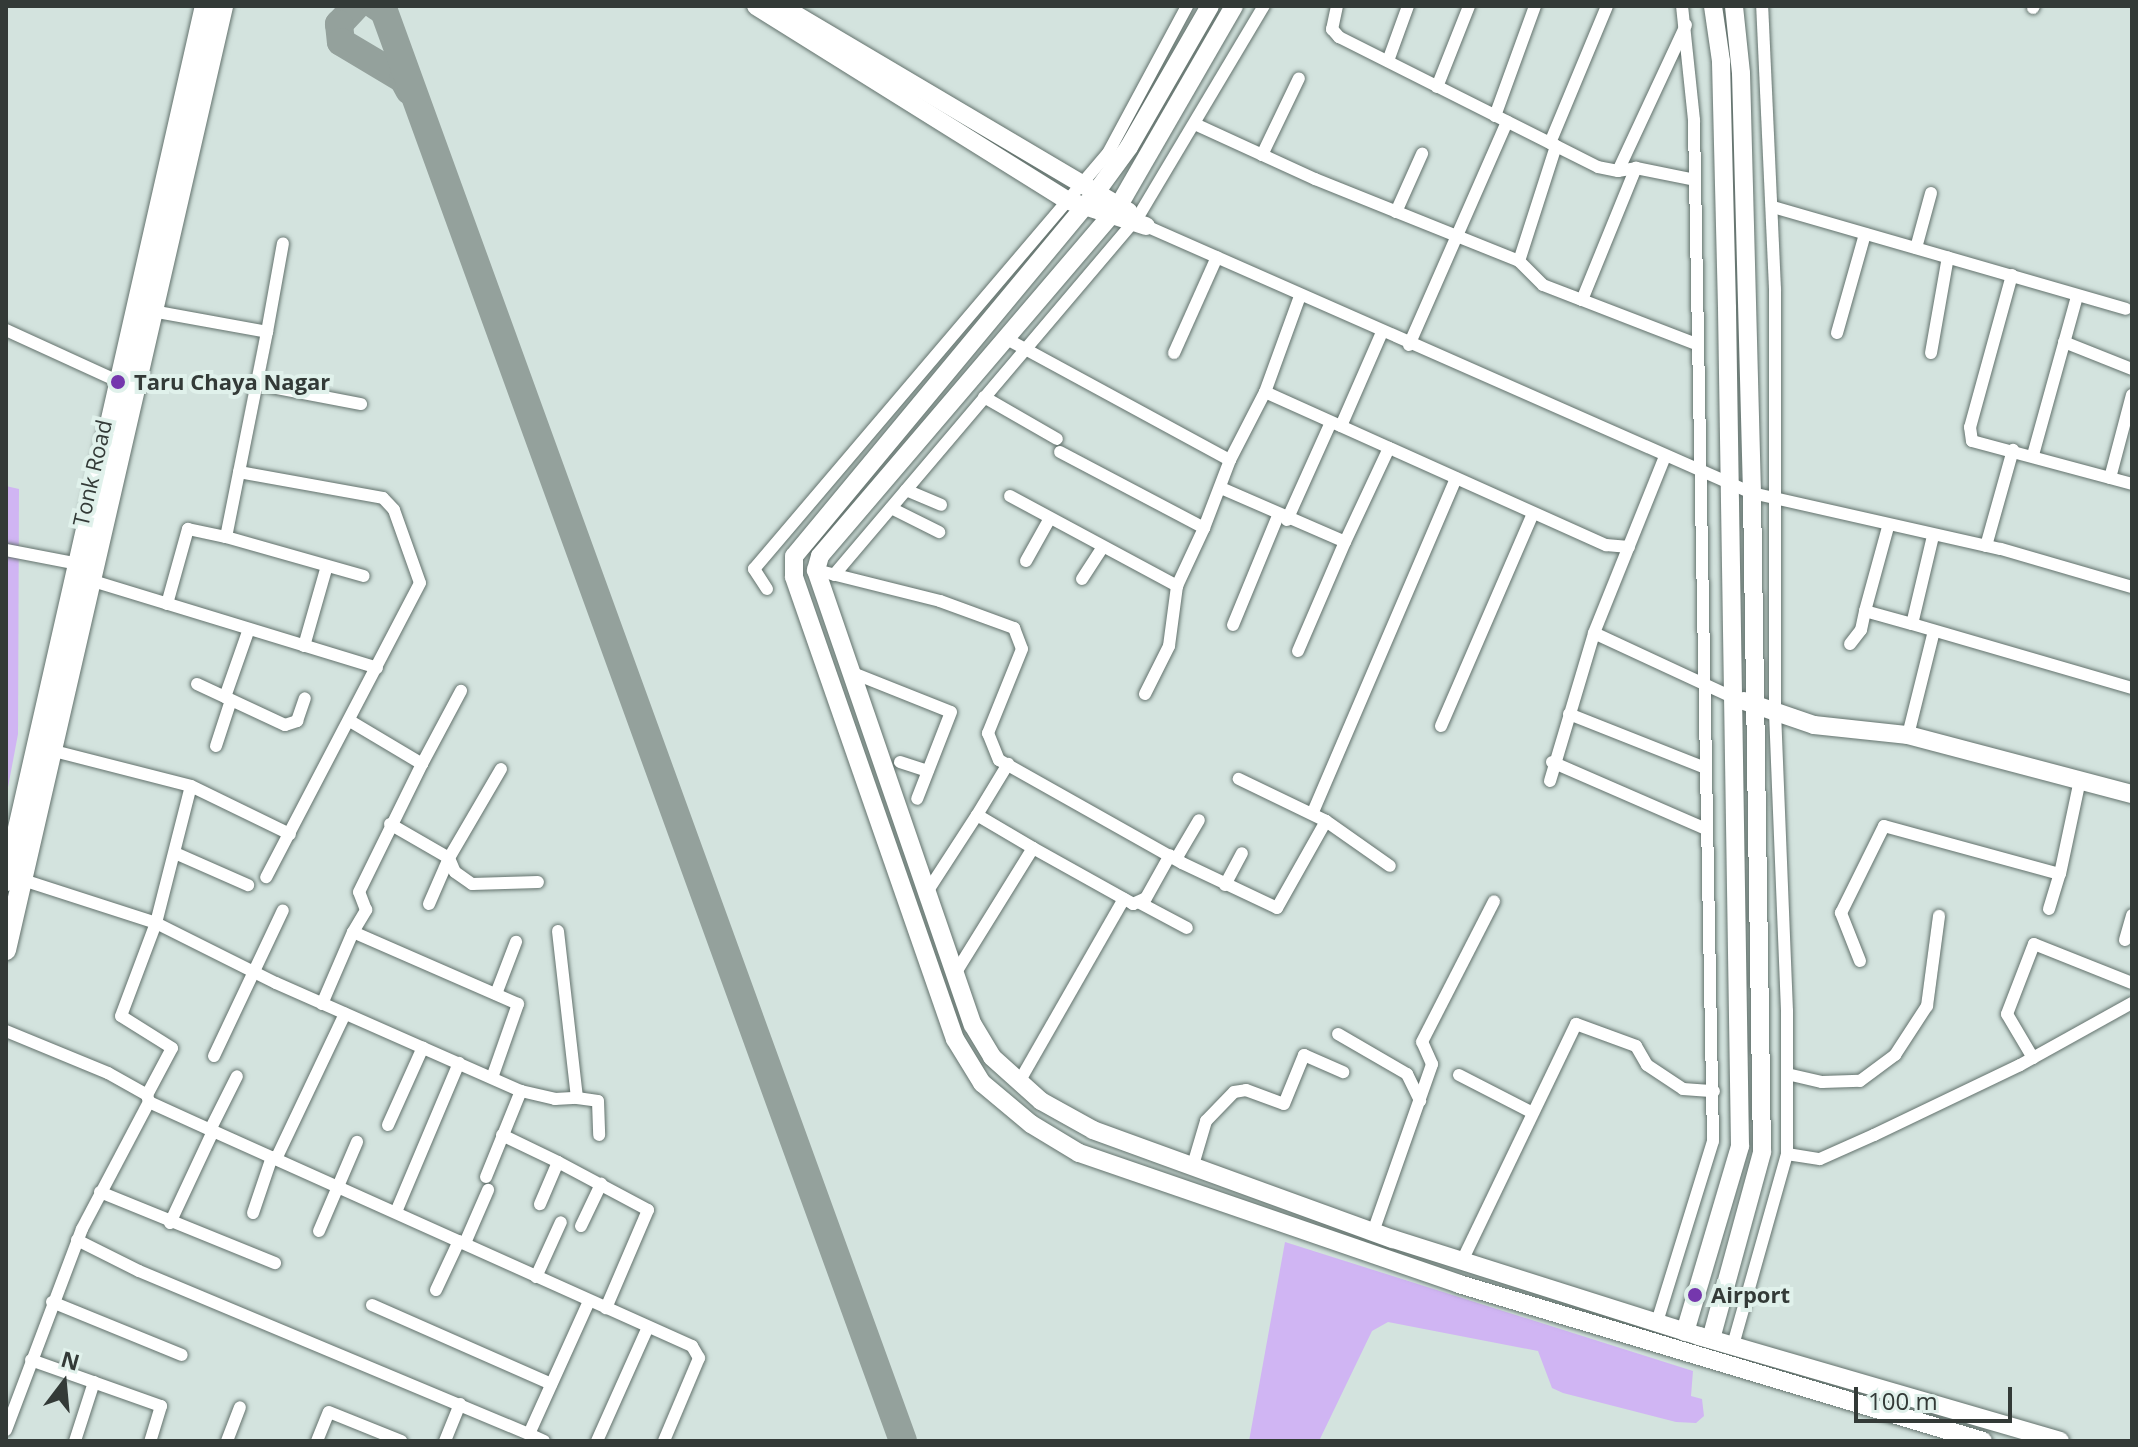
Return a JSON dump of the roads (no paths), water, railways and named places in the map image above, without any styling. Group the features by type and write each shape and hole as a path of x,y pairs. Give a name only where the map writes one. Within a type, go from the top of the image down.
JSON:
{"main road":[{"name":"Tonk Road","path":"14,880 54,751 93,581 127,386 205,6"},
{"name":"Tonk Road","path":"6,950 14,880 79,564 127,386 152,311 223,6"}],"street":[{"path":"756,6 1066,200"},
{"path":"781,6 1114,212 1699,471 1775,501 1986,546 2132,587"},
{"path":"1086,196 1187,6"},
{"path":"1210,6 1129,147 794,556 794,577 955,1039 982,1083 1031,1124 1079,1153 1358,1249 1695,1357 1983,1441"},
{"path":"1234,6 1114,212 820,556 816,570 973,1025 992,1057 1019,1082 1041,1101 1093,1130 1462,1261 1698,1336 2060,1441"},
{"path":"834,575 1025,349 1139,222 1264,6"},
{"path":"1337,6 1332,29 1339,37 1598,167 1618,171 1636,168 1695,180"},
{"path":"1388,61 1408,6"},
{"path":"1437,87 1469,6"},
{"path":"1409,345 1456,237 1501,119 1535,6"},
{"path":"1519,261 1553,145 1607,6"},
{"path":"1657,1322 1713,1141 1714,1091 1704,828 1695,180 1687,23 1682,6"},
{"path":"1695,1357 1740,1146 1721,61 1713,6"},
{"path":"1698,1336 1762,1152 1752,493 1741,73 1734,6"},
{"path":"1733,1345 1787,1154 1775,711 1773,207 1762,6"},
{"path":"1618,171 1687,23"},
{"path":"1262,155 1299,78"},
{"path":"1197,125 1396,212 1519,261 1543,285 1696,344"},
{"path":"1396,212 1422,154"},
{"path":"1582,300 1636,168"},
{"path":"1916,248 1931,193"},
{"path":"767,589 754,569 1066,200 1086,196"},
{"path":"1773,207 2126,309"},
{"path":"1837,333 1865,234"},
{"path":"226,537 283,243"},
{"path":"1174,353 1217,257"},
{"path":"1931,353 1948,257"},
{"path":"2012,275 1970,427 1972,441 2132,484"},
{"path":"1145,694 1169,646 1177,586 1221,488 1230,460 1265,392 1300,296"},
{"path":"2033,455 2077,296"},
{"path":"152,311 267,332"},
{"path":"6,330 127,386"},
{"path":"1233,625 1282,518 1336,424 1382,332"},
{"path":"1005,338 1230,460"},
{"path":"2064,342 2132,369"},
{"path":"256,384 361,404"},
{"path":"1265,392 1606,545 1629,547"},
{"path":"2110,478 2132,395"},
{"path":"984,397 1058,446 1204,528"},
{"path":"1298,651 1389,448"},
{"path":"1986,546 2013,450"},
{"path":"1550,781 1552,762 1594,633 1665,456"},
{"path":"239,472 383,498 394,510 420,583 266,877"},
{"path":"1313,812 1456,478"},
{"path":"1221,488 1282,518 1345,542"},
{"path":"906,490 941,505"},
{"path":"1010,496 1177,586"},
{"path":"891,508 939,532"},
{"path":"1441,726 1533,513"},
{"path":"1026,561 1050,518"},
{"path":"1850,644 1861,630 1888,527"},
{"path":"167,604 188,529 364,576"},
{"path":"1912,624 1933,536"},
{"path":"1082,579 1102,548"},
{"path":"6,550 79,564"},
{"path":"304,646 327,566"},
{"path":"794,577 816,570 940,601 1002,621 1020,634 1022,649 988,733 999,760 1225,885 1277,908 1326,821"},
{"path":"93,581 377,668"},
{"path":"1865,611 2132,688"},
{"path":"216,746 249,629"},
{"path":"1908,735 1934,631"},
{"path":"1594,633 1701,684 1775,711 1850,732 1908,735 2132,794"},
{"path":"853,673 948,707 950,719 917,799"},
{"path":"197,684 293,725 305,698"},
{"path":"322,1004 353,932 366,910 359,892 390,824 461,691"},
{"path":"1569,714 1703,767"},
{"path":"350,721 422,764"},
{"path":"54,751 191,786 290,834"},
{"path":"900,762 928,771"},
{"path":"1552,762 1704,828"},
{"path":"927,892 1008,764"},
{"path":"429,904 449,858 501,769"},
{"path":"1239,779 1313,812 1390,866"},
{"path":"2049,909 2060,874 2080,780"},
{"path":"6,1430 77,1240 172,1048 121,1016 156,923 191,786"},
{"path":"977,815 1124,899 1140,903 1187,928"},
{"path":"1140,903 1199,820"},
{"path":"390,824 449,858 460,879 472,884 538,882"},
{"path":"1860,961 1841,913 1884,826 2060,874"},
{"path":"955,974 1033,848"},
{"path":"175,853 248,885"},
{"path":"1225,885 1242,853"},
{"path":"14,880 156,923 322,1004 521,1091 555,1099 598,1101 599,1135"},
{"path":"1019,1082 1124,899"},
{"path":"1358,1249 1369,1230 1432,1064 1422,1042 1494,901"},
{"path":"214,1056 251,971 283,910"},
{"path":"2125,940 2132,915"},
{"path":"1787,1074 1822,1082 1860,1081 1895,1055 1927,1006 1939,916"},
{"path":"558,931 577,1098"},
{"path":"353,932 518,1004 519,1013 492,1078"},
{"path":"496,994 516,942"},
{"path":"2033,1058 2007,1014 2034,944 2132,983"},
{"path":"1787,1154 1820,1159 2033,1058 2132,1003"},
{"path":"253,1213 274,1158 345,1014"},
{"path":"1462,1261 1531,1112 1576,1024 1636,1046 1647,1065 1683,1089 1714,1091"},
{"path":"6,1031 211,1130 692,1346 699,1358 664,1441"},
{"path":"1338,1034 1407,1074 1420,1101"},
{"path":"388,1125 423,1047"},
{"path":"1186,1188 1206,1121 1234,1092 1246,1090 1284,1104 1304,1055 1343,1072"},
{"path":"396,1212 459,1063"},
{"path":"1459,1075 1531,1112"},
{"path":"170,1223 237,1076"},
{"path":"436,1290 462,1242 487,1184 502,1135 521,1091"},
{"path":"502,1135 648,1210 606,1308"},
{"path":"319,1231 357,1142"},
{"path":"540,1204 558,1162"},
{"path":"581,1226 601,1184"},
{"path":"100,1192 170,1223 275,1263"},
{"path":"536,1277 561,1222"},
{"path":"77,1240 139,1271 544,1441"},
{"path":"529,1434 589,1301"},
{"path":"52,1302 182,1355"},
{"path":"372,1305 551,1384"},
{"path":"597,1441 648,1327"},
{"path":"31,1360 161,1406 150,1441"},
{"path":"75,1441 94,1382"},
{"path":"445,1441 460,1404"},
{"path":"227,1441 240,1407"},
{"path":"317,1441 329,1412 401,1441"}],"place":[{"name":"Taru Chaya Nagar","path":"118,382"},
{"name":"Airport","path":"1695,1295"}]}
